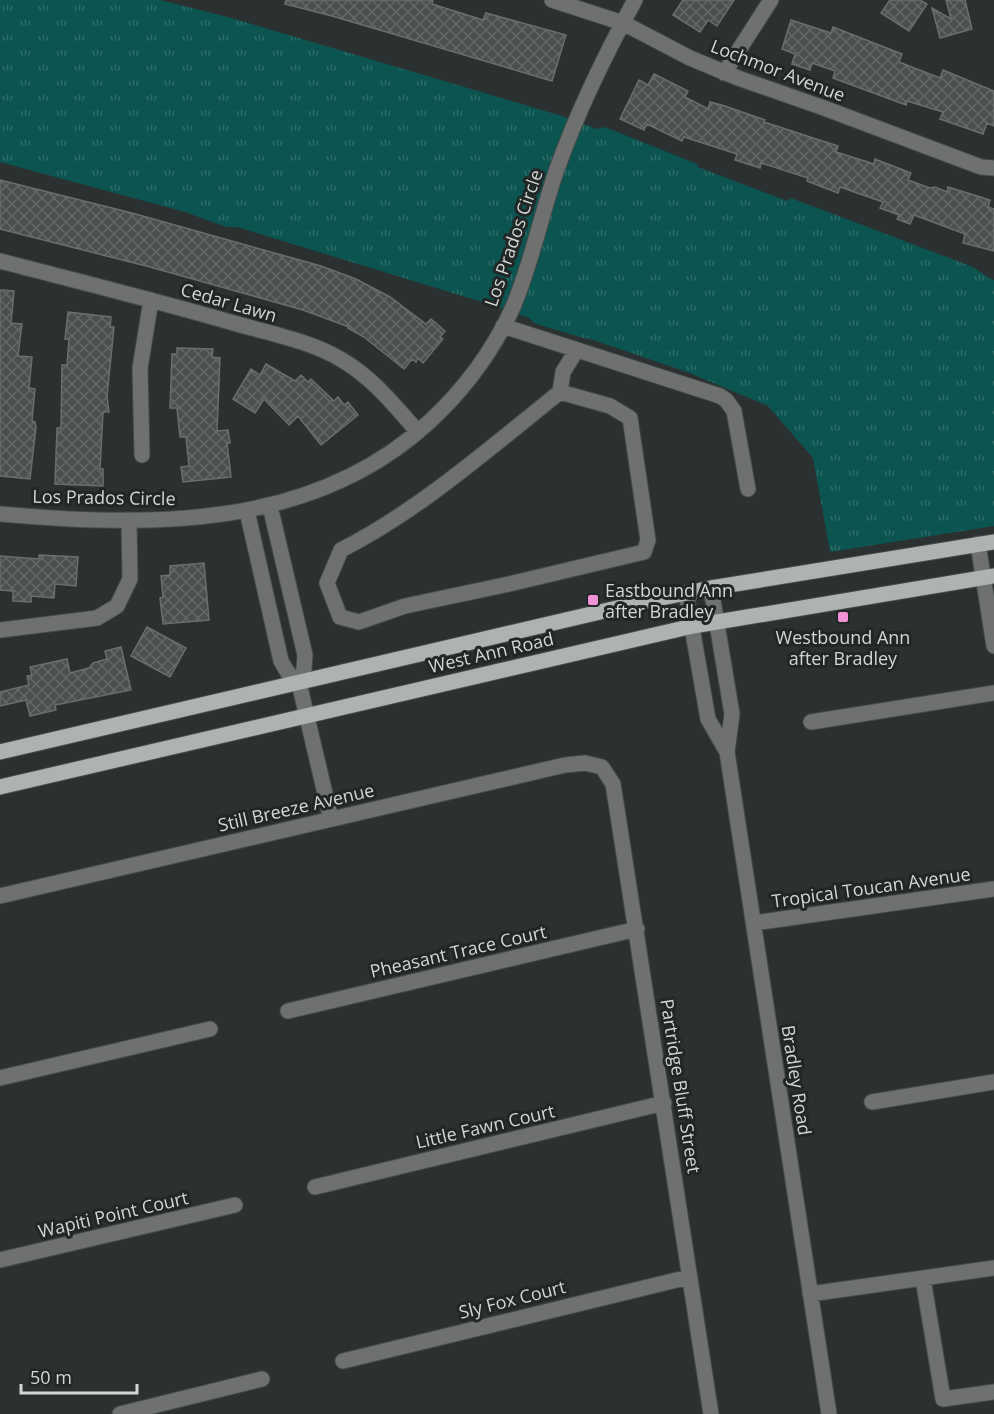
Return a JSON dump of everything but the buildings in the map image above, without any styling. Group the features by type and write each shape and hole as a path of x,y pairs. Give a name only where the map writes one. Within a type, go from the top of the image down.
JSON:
{"main road":[{"name":"West Ann Road","path":"0,752 686,593 994,542"},
{"name":"West Ann Road","path":"0,787 693,626 989,577"}],"street":[{"name":"Lochmor Avenue","path":"552,0 623,23 724,73 981,167 994,168"},
{"name":"Los Prados Circle","path":"0,514 129,521 247,511 307,496 342,481 375,463 418,432 449,403 468,380 503,326 527,270 549,194 574,125 606,54 635,0"},
{"path":"724,73 771,0"},
{"name":"Cedar Lawn","path":"0,261 297,341 340,359 370,381 418,432"},
{"path":"142,455 140,368 151,300"},
{"path":"503,326 714,393 726,400 734,411 748,489"},
{"path":"560,392 610,406 630,418 648,540 644,552 405,606 359,622 340,617 327,583 341,550 372,534 468,466 560,392 563,372 576,351"},
{"path":"270,506 305,656 304,669 299,683 331,819"},
{"path":"247,511 281,661 288,673 299,683"},
{"path":"0,630 96,618 117,606 130,579 129,521"},
{"path":"978,544 989,577 994,646"},
{"name":"Bradley Road","path":"711,588 732,714 727,752 829,1414"},
{"name":"Bradley Road","path":"686,593 708,719 727,752"},
{"path":"811,722 994,693"},
{"name":"Still Breeze Avenue","path":"0,896 565,765 585,763 602,767"},
{"name":"Partridge Bluff Street","path":"602,767 613,784 711,1414"},
{"name":"Tropical Toucan Avenue","path":"754,923 994,889"},
{"name":"Pheasant Trace Court","path":"288,1011 637,929"},
{"path":"0,1078 210,1029"},
{"path":"872,1102 994,1083"},
{"name":"Little Fawn Court","path":"315,1187 664,1103"},
{"name":"Wapiti Point Court","path":"0,1260 235,1205"},
{"path":"810,1294 994,1268"},
{"name":"Sly Fox Court","path":"343,1360 689,1277"},
{"path":"923,1279 943,1399 994,1392"},
{"path":"120,1414 262,1379"}],"green space":[{"path":"0,0 160,0 228,17 562,116 597,129 605,127 697,164 698,167 787,201 791,198 973,267 994,280 994,526 830,552 813,458 768,406 687,372 587,338 536,324 529,318 492,305 237,227 226,227 185,212 0,162"}],"place":[{"name":"Eastbound Ann after Bradley","path":"593,600"},
{"name":"Westbound Ann after Bradley","path":"843,617"}]}
